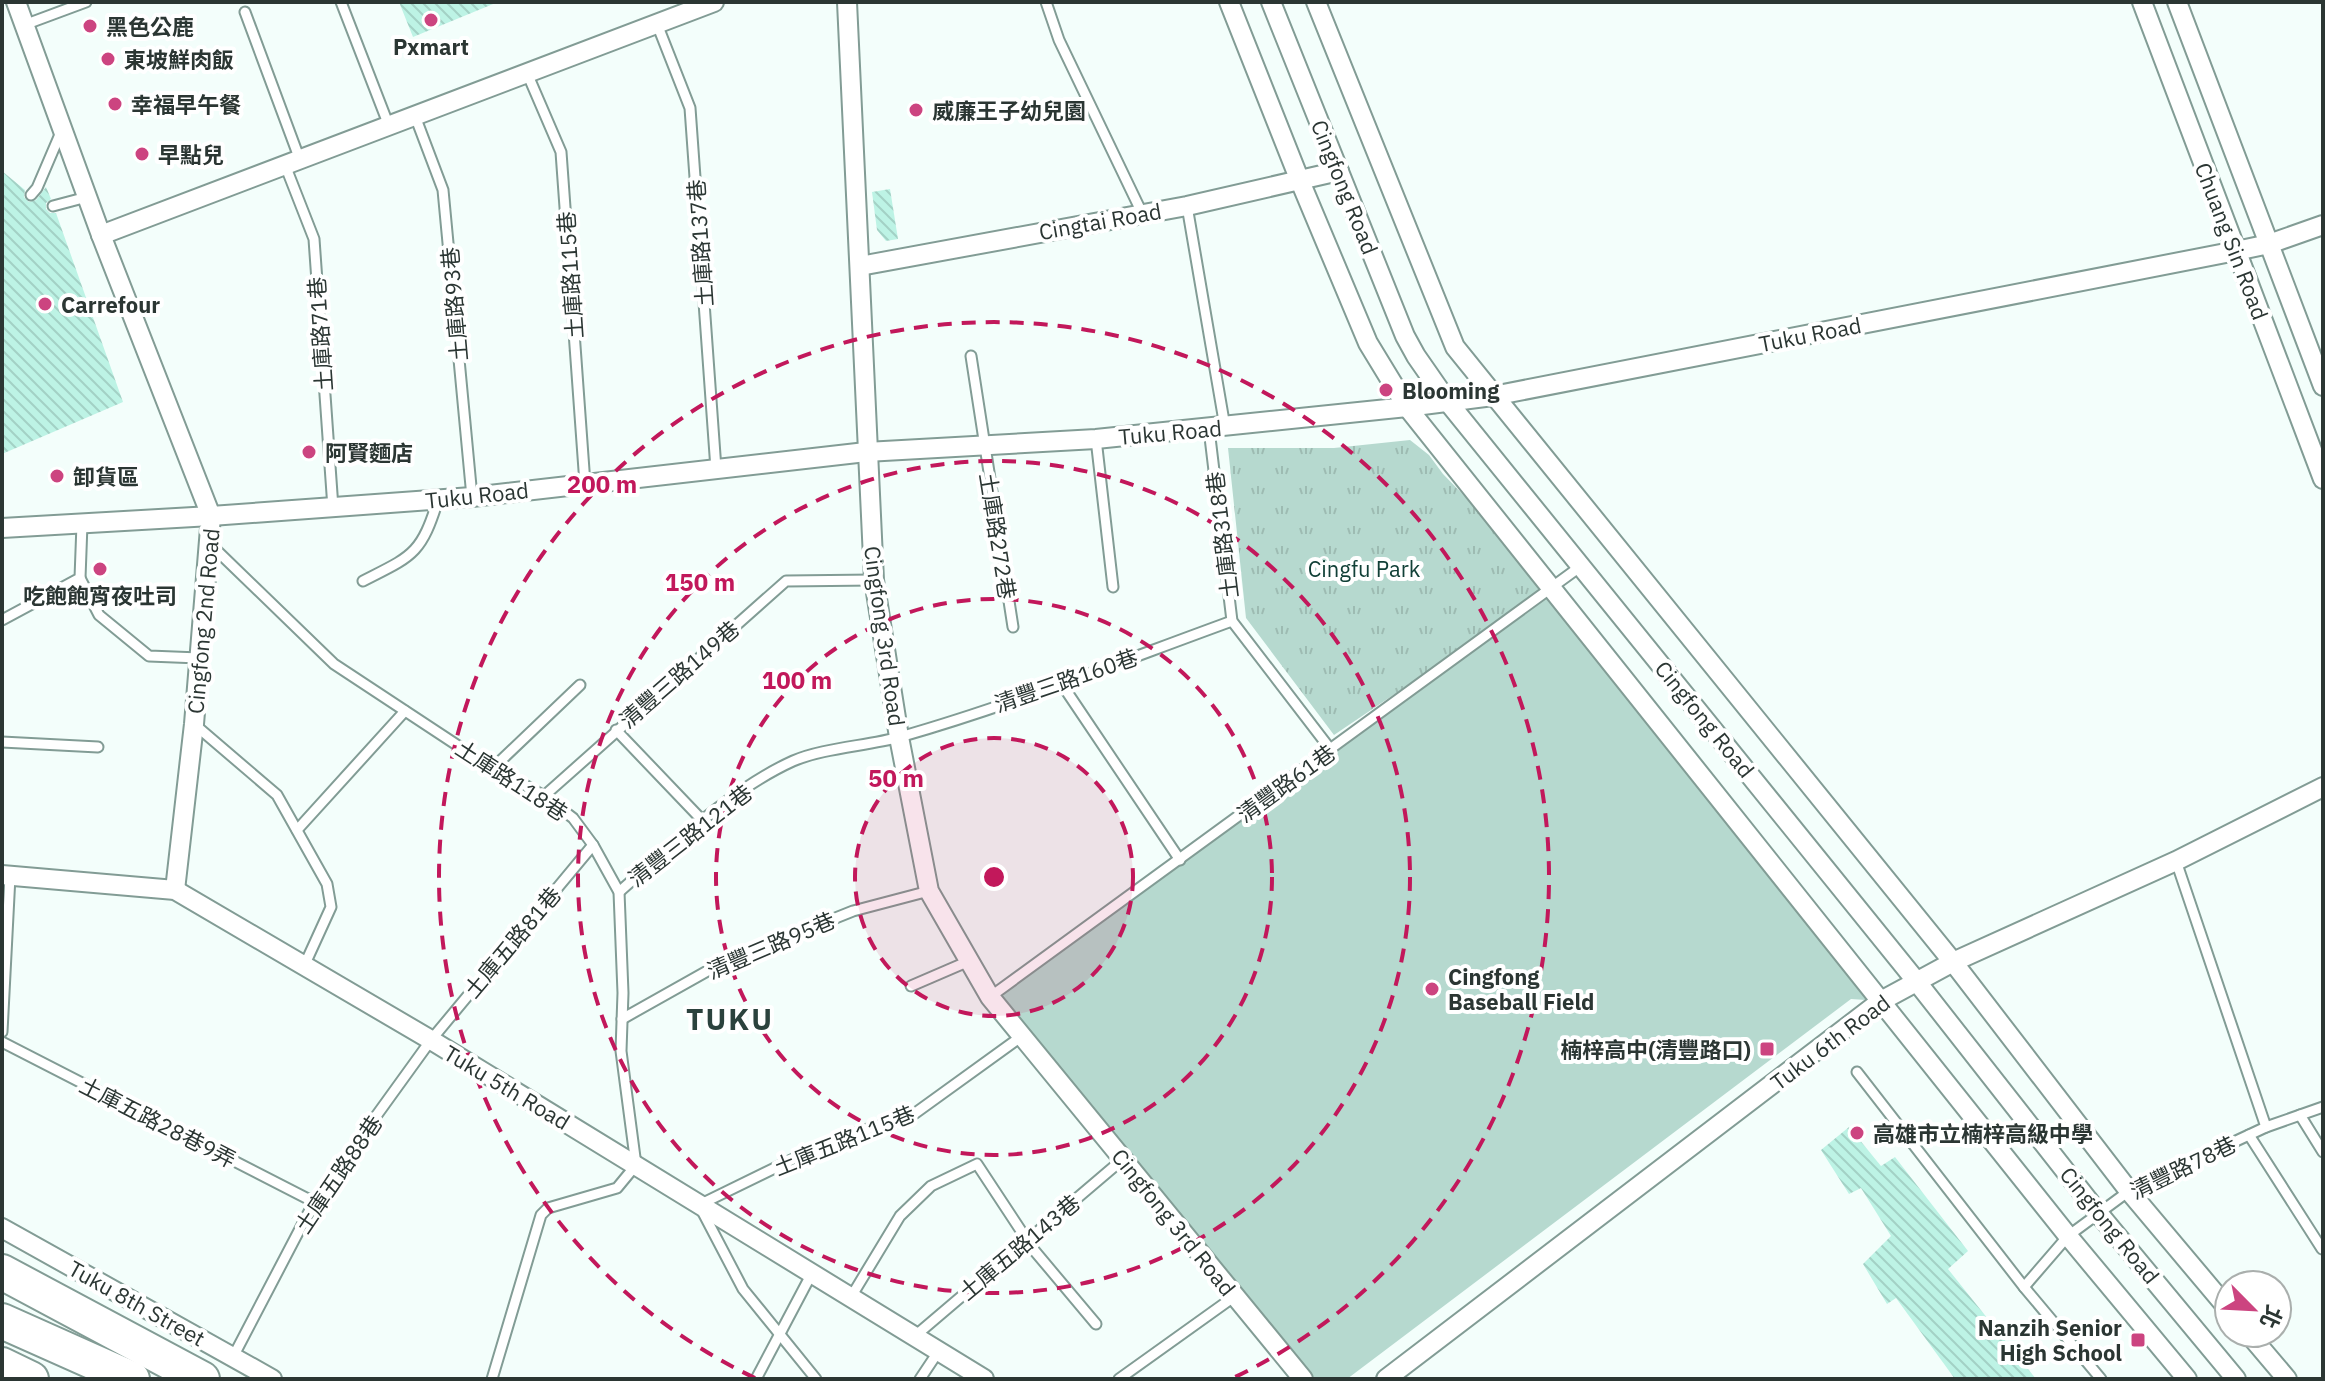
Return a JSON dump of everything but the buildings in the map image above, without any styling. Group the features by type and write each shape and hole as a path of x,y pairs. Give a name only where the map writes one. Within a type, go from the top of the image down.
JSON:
{"highway":[{"path":"2,1272 202,1379"},
{"path":"2,1321 132,1379"},
{"path":"2,1365 31,1379"}],"street":[{"name":"Cingfong 2nd Road","path":"16,2 101,235 211,516 194,724 175,890"},
{"path":"101,235 714,2"},
{"name":"Cingfong 3rd Road","path":"847,2 874,580 899,737 929,891 990,997 1303,1379"},
{"name":"Cingfong Road","path":"1229,2 1368,343 1407,407 2068,1236 2187,1379"},
{"name":"Cingfong Road","path":"1271,2 1405,336 1448,402 1917,982 2099,1214 2236,1379"},
{"name":"Cingfong Road","path":"1316,2 1455,347 1953,962 2129,1191 2213,1291"},
{"name":"Chuang Sin Road","path":"2142,2 2323,479"},
{"name":"Chuang Sin Road","path":"2177,2 2323,386"},
{"name":"Cingtai Road","path":"860,266 1187,206 1339,171"},
{"name":"Tuku Road","path":"2,528 438,500 866,452 1096,439 1448,402 1493,396 2236,251 2269,244 2323,225"},
{"name":"Tuku 6th Road","path":"1386,1379 1881,1001 1953,962 2176,861 2323,787"},
{"name":"Tuku 5th Road","path":"6,875 175,890 431,1040 984,1379"},
{"name":"Tuku 8th Street","path":"2,1228 272,1379"},
{"path":"2262,1349 2287,1379"}],"lane":[{"path":"24,25 86,2"},
{"path":"341,2 389,126"},
{"path":"1046,2 1059,40 1142,213"},
{"name":"土庫路71巷","path":"245,12 314,239 333,508"},
{"name":"土庫路137巷","path":"657,24 690,108 716,469"},
{"name":"土庫路115巷","path":"527,73 561,152 585,484"},
{"name":"土庫路93巷","path":"415,116 443,190 472,497"},
{"path":"31,195 37,188 62,129"},
{"path":"53,206 87,197"},
{"name":"土庫路318巷","path":"1187,206 1217,428 1232,621 1331,750"},
{"name":"土庫路272巷","path":"971,356 1013,627"},
{"path":"1096,439 1113,587"},
{"path":"363,581 409,557 428,533 438,500"},
{"path":"82,524 80,578 99,615 149,656 199,658"},
{"name":"土庫路118巷","path":"209,543 334,664 544,796 573,818 593,845 619,892 623,945 621,1051 636,1165"},
{"name":"清豐路61巷","path":"990,997 1581,566"},
{"path":"2,620 80,578"},
{"name":"清豐三路149巷","path":"544,796 786,581 874,580"},
{"name":"清豐三路160巷","path":"899,737 1232,621"},
{"path":"1061,683 1180,860"},
{"path":"494,767 580,685"},
{"path":"297,830 405,711"},
{"path":"194,724 277,795 327,884 331,907 305,964"},
{"path":"616,730 702,820"},
{"name":"清豐三路121巷","path":"619,892 702,820 766,775 796,760 899,737"},
{"path":"2,742 98,747"},
{"name":"土庫五路81巷","path":"431,1040 593,845"},
{"path":"2176,861 2266,1127"},
{"path":"2,1032 6,875"},
{"name":"清豐三路95巷","path":"622,1019 718,965 853,911 929,891"},
{"path":"911,986 969,961"},
{"name":"土庫五路115巷","path":"699,1205 828,1142 914,1114 1022,1036"},
{"name":"土庫五路88巷","path":"233,1357 314,1202 431,1040"},
{"name":"土庫五路28巷9弄","path":"2,1042 314,1202"},
{"path":"1857,1072 2024,1287 2101,1379"},
{"name":"清豐路78巷","path":"2024,1287 2068,1236 2129,1191 2266,1127 2323,1107"},
{"path":"2300,1115 2323,1152"},
{"path":"2249,1135 2322,1249"},
{"name":"土庫五路143巷","path":"915,1336 1123,1159"},
{"path":"851,1297 900,1216 931,1186 977,1164 1027,1239 1096,1324"},
{"path":"492,1379 541,1215 548,1208 617,1188 636,1165"},
{"path":"699,1205 743,1289 816,1379"},
{"path":"756,1379 812,1273"},
{"path":"1119,1379 1235,1296"},
{"path":"920,1379 938,1352"}],"green space":[{"name":"Cingfu Park","path":"1410,440 1429,455 1443,474 1553,587 1334,735 1246,618 1228,448 1334,448"},
{"name":"Cingfong Baseball Field","path":"1553,587 1853,982 1881,1001 1851,999 1347,1379 1313,1379 990,997"}],"place":[{"name":"Pxmart","path":"431,20"},
{"name":"黑色公鹿","path":"90,26"},
{"name":"東坡鮮肉飯","path":"108,59"},
{"name":"幸福早午餐","path":"115,104"},
{"name":"威廉王子幼兒園","path":"916,110"},
{"name":"早點兒","path":"142,154"},
{"name":"Carrefour","path":"45,304"},
{"name":"Blooming","path":"1386,390"},
{"name":"阿賢麵店","path":"309,452"},
{"name":"卸貨區","path":"57,476"},
{"name":"吃飽飽宵夜吐司","path":"100,569"},
{"name":"Cingfong Baseball Field","path":"1432,989"},
{"name":"楠梓高中(清豐路口)","path":"1767,1049"},
{"name":"高雄市立楠梓高級中學","path":"1857,1133"},
{"name":"Nanzih Senior High School","path":"2138,1340"}],"district":[{"name":"TUKU","path":"730,1018"}]}
